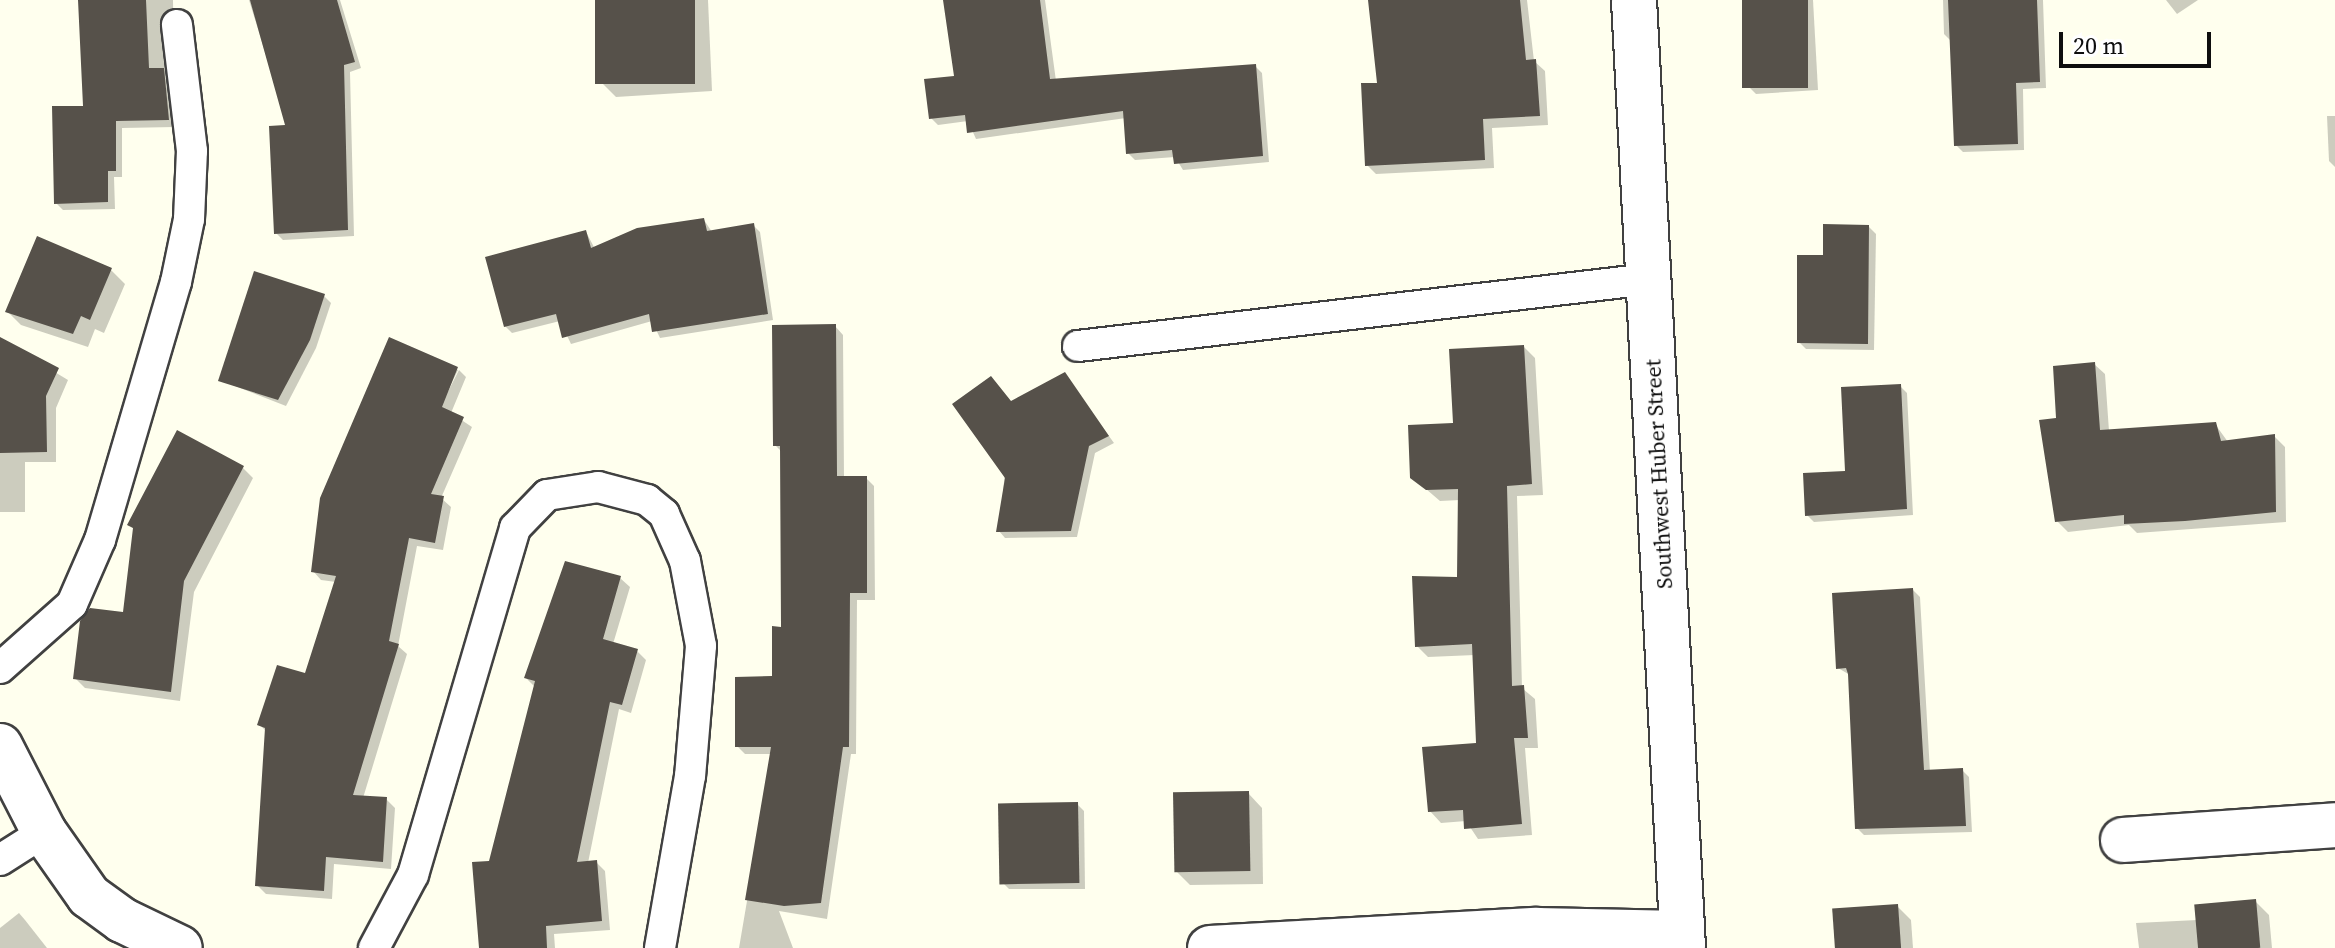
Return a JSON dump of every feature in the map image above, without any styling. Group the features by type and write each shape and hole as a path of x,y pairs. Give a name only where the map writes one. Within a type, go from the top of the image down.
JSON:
{"street":[{"name":"Southwest Huber Street","path":"1634,0 1682,941"},
{"path":"0,746 44,832 89,896 122,920 180,948"},
{"path":"2123,840 2335,825"},
{"path":"1210,948 1537,930 1682,941"}],"lane":[{"path":"0,668 72,604 100,540 176,282 189,219 192,151 177,25"},
{"path":"1078,346 1649,279"},
{"path":"374,948 413,875 515,528 547,495 598,487 647,500 664,514 685,561 701,646 690,776 660,948"},
{"path":"0,860 44,832"}],"building":[{"path":"78,0 146,0 149,68 164,68 169,120 116,121 116,171 108,171 108,202 54,204 52,106 83,106"},
{"path":"250,0 337,0 355,62 344,65 348,230 274,234 269,126 285,125"},
{"path":"595,0 695,0 695,84 595,84"},
{"path":"943,0 1040,0 1050,79 1256,64 1263,156 1174,164 1172,150 1126,154 1123,111 967,133 965,115 929,119 924,79 954,76"},
{"path":"1368,0 1520,0 1526,60 1536,59 1540,116 1483,119 1485,160 1365,166 1361,83 1377,83"},
{"path":"1742,0 1808,0 1808,88 1742,88"},
{"path":"1948,0 2037,0 2040,82 2016,83 2018,144 1954,146"},
{"path":"704,218 707,231 754,223 768,314 652,332 649,314 562,338 556,314 504,327 485,257 586,230 591,248 637,228"},
{"path":"1823,224 1869,225 1868,344 1797,343 1797,255 1823,255"},
{"path":"37,236 112,268 90,320 81,316 73,334 5,312"},
{"path":"254,271 325,294 310,340 278,400 218,381"},
{"path":"836,324 837,476 867,476 867,593 850,593 849,747 843,747 821,903 784,906 745,900 771,747 735,747 735,677 772,676 772,626 781,627 780,446 773,446 772,325"},
{"path":"0,337 59,368 46,396 47,452 0,453"},
{"path":"389,337 458,367 442,407 464,417 431,494 444,496 435,543 409,538 389,641 399,644 353,795 387,797 383,862 326,857 324,891 255,886 265,728 257,725 277,665 305,673 336,576 311,572 320,498"},
{"path":"1524,345 1532,484 1507,486 1512,686 1524,685 1528,738 1514,738 1522,824 1464,829 1463,810 1428,812 1422,747 1476,743 1472,644 1415,647 1412,576 1457,577 1458,489 1426,490 1410,478 1408,425 1453,423 1449,349"},
{"path":"2095,362 2100,430 2216,422 2221,441 2275,434 2276,512 2124,524 2124,515 2055,522 2039,420 2056,418 2053,366"},
{"path":"1065,372 1109,436 1089,446 1071,531 996,532 1005,478 952,404 991,376 1011,401"},
{"path":"1901,384 1907,509 1805,516 1803,473 1845,471 1841,387"},
{"path":"177,430 244,466 184,581 171,692 73,679 80,621 90,608 123,612 133,528 127,525"},
{"path":"565,561 621,576 603,639 638,649 622,705 610,702 577,862 597,860 602,921 546,926 547,948 479,948 472,862 489,861 535,681 524,678"},
{"path":"1913,588 1924,770 1963,768 1966,826 1855,829 1848,674 1846,668 1836,669 1832,593"},
{"path":"1249,791 1250,871 1174,872 1173,792"},
{"path":"1078,802 1079,883 999,884 998,803"},
{"path":"2256,899 2260,948 2198,948 2194,904"},
{"path":"1898,904 1901,948 1835,948 1832,909"}]}
